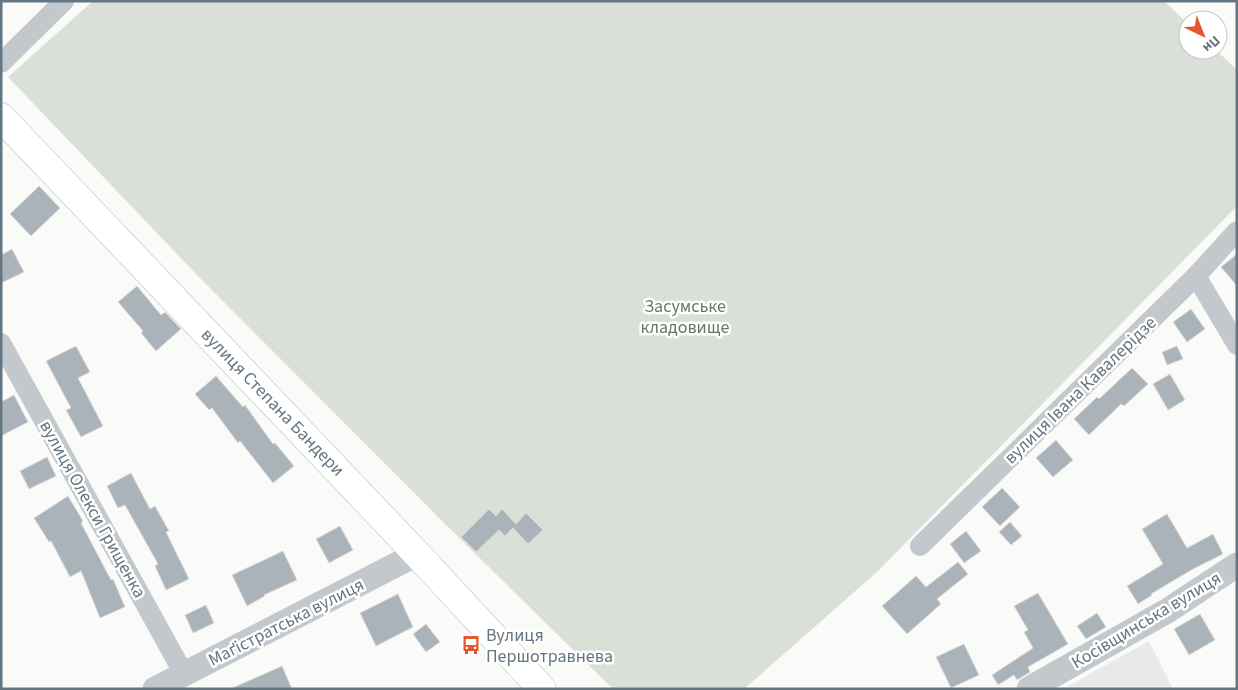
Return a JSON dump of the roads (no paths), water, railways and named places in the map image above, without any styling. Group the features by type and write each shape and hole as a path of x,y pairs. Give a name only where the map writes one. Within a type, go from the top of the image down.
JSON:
{"main road":[{"name":"вулиця Степана Бандери","path":"1,116 417,554 542,689"}],"street":[{"path":"1,63 64,1"},
{"name":"вулиця Івана Кавалерідзе","path":"920,546 1196,276 1237,232"},
{"path":"1196,276 1237,345"},
{"name":"вулиця Олекси Грищенка","path":"1,343 184,674"},
{"name":"Маґістратська вулиця","path":"155,689 417,554"},
{"name":"Косівщинська вулиця","path":"1029,689 1168,611 1237,565"}],"place":[{"name":"Вулиця Першотравнева","path":"471,645"}],"park label":[{"name":"Засумське кладовище","path":"685,316"}]}
